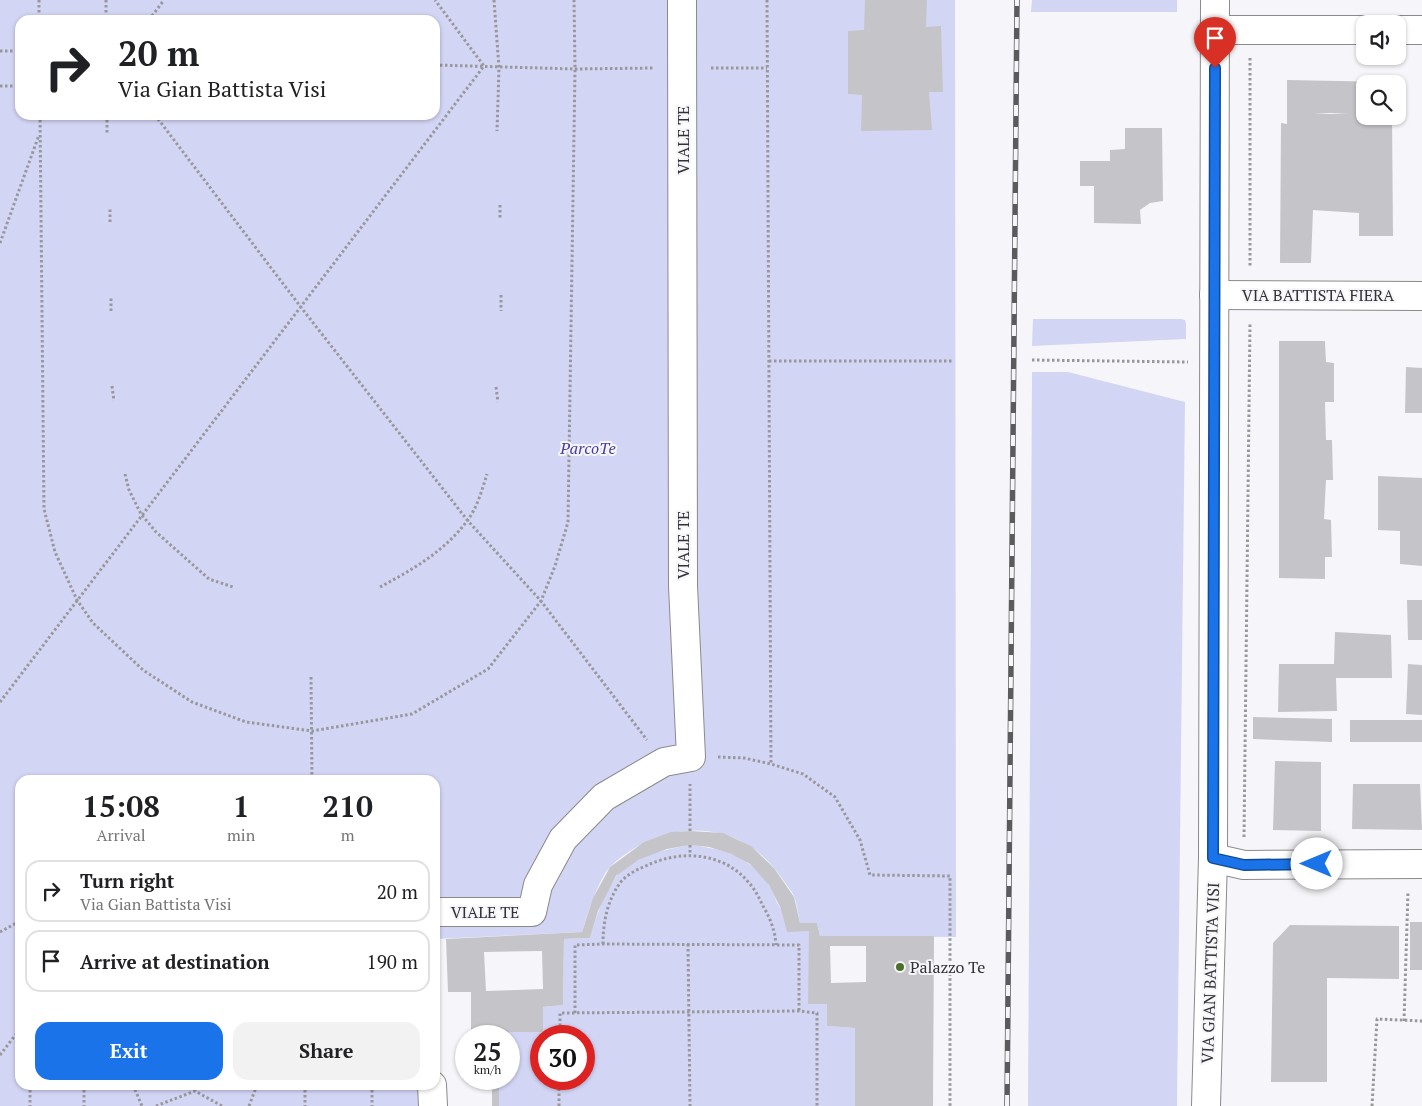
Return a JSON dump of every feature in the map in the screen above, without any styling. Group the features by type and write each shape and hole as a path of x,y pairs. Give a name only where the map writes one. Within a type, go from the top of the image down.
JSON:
{"street":[{"name":"VIALE TE","path":"440,912 532,912 538,885 563,839 604,797 664,762 691,757 683,586 682,0"},
{"name":"VIA GIAN BATTISTA VISI","path":"1206,1106 1213,858 1214,0"},
{"path":"1215,30 1356,30"},
{"path":"1406,30 1422,30"},
{"name":"VIA BATTISTA FIERA","path":"1214,295 1422,296"},
{"path":"1213,858 1244,865 1415,864"},
{"path":"432,1090 432,1106"}],"path":[{"path":"39,0 39,15"},
{"path":"106,0 106,15"},
{"path":"153,15 164,0"},
{"path":"435,0 484,66"},
{"path":"494,0 499,68 497,130"},
{"path":"40,120 44,509 55,552 77,600 93,623 143,670 192,702 246,722 312,731 412,714 488,669 541,601 568,522 575,69 574,0"},
{"path":"768,0 771,764"},
{"path":"1244,865 1250,331 1250,53 1252,31"},
{"path":"0,51 15,51"},
{"path":"440,65 575,69 768,68"},
{"path":"0,702 141,514 484,66"},
{"path":"0,86 15,86"},
{"path":"107,120 107,133"},
{"path":"159,120 300,306 468,521 541,601 664,762"},
{"path":"0,243 40,132"},
{"path":"500,205 500,220"},
{"path":"110,208 110,222"},
{"path":"500,295 501,312"},
{"path":"111,297 111,311"},
{"path":"1215,330 1250,331"},
{"path":"1032,360 1189,362 1190,354"},
{"path":"769,361 954,360"},
{"path":"112,386 114,401"},
{"path":"496,387 498,402"},
{"path":"125,474 129,490 141,514 156,532 209,579 233,587"},
{"path":"380,587 407,573 428,559 451,539 468,521 479,499 487,474"},
{"path":"311,677 312,775"},
{"path":"690,831 691,757 744,758 803,774 835,797 860,840 870,875 950,876 950,1106"},
{"path":"690,845 690,855"},
{"path":"603,944 604,918 621,882 634,871 653,863 666,858 690,855 712,858 724,863 746,879 758,895 767,912 775,932 776,945"},
{"path":"1404,1021 1415,864"},
{"path":"0,932 15,924"},
{"path":"575,1012 575,945 603,944 799,945 799,1011"},
{"path":"688,944 690,1106"},
{"path":"560,1025 560,1013 575,1012 799,1011 817,1013 817,1106"},
{"path":"1372,1106 1377,1019 1422,1022"},
{"path":"0,1055 15,1036"},
{"path":"30,1090 30,1106"},
{"path":"84,1090 84,1106"},
{"path":"135,1090 142,1106"},
{"path":"249,1106 255,1090"},
{"path":"305,1090 305,1106"},
{"path":"372,1090 372,1106"},
{"path":"559,1106 560,1090"},
{"path":"156,1106 195,1091 222,1106"}],"green space":[{"name":"ParcoTe","path":"0,0 955,0 956,937 820,936 817,923 800,923 793,894 764,857 744,843 722,834 700,831 677,832 654,839 632,850 611,866 598,887 582,932 440,939 440,775 15,775 15,1090 420,1090 420,1106 0,1106"},
{"path":"1032,0 1177,0 1177,12 1031,12"},
{"path":"1033,319 1181,319 1185,320 1186,324 1186,339 1032,346"},
{"path":"1032,372 1068,372 1185,402 1177,1106 1028,1106"},
{"path":"690,845 724,852 744,861 762,875 781,909 809,931 809,1004 827,1004 828,1026 855,1028 855,1106 499,1106 499,1090 520,1090 520,1032 530,1032 530,1090 595,1090 595,1025 543,1025 543,1007 563,1005 564,939 590,938 597,914 616,877 630,864 660,852"}],"building":[{"path":"865,0 927,0 926,27 941,26 943,92 929,92 932,130 861,131 862,95 848,94 848,31 864,30"},
{"path":"1287,80 1356,81 1356,125 1392,125 1393,236 1359,236 1359,213 1313,210 1311,263 1280,263 1281,123 1287,124","holes":["1314,113 1348,113 1330,114"]},
{"path":"1125,128 1162,128 1163,201 1150,203 1140,210 1141,224 1094,223 1094,186 1080,186 1080,161 1110,161 1110,150 1125,149"},
{"path":"1279,341 1325,341 1326,362 1334,363 1334,402 1325,402 1326,440 1332,440 1333,480 1326,480 1324,519 1331,520 1332,557 1325,557 1325,579 1279,578"},
{"path":"1406,367 1422,368 1422,413 1405,413"},
{"path":"1378,476 1422,478 1422,566 1400,564 1400,531 1378,530"},
{"path":"1407,600 1422,600 1422,640 1408,640"},
{"path":"1335,632 1391,635 1392,678 1336,678 1337,711 1278,712 1279,664 1334,664"},
{"path":"1408,664 1422,665 1422,715 1406,714"},
{"path":"1253,717 1332,719 1332,742 1253,739"},
{"path":"1350,720 1422,720 1422,742 1350,742"},
{"path":"1275,761 1321,762 1321,831 1273,830"},
{"path":"1353,784 1420,784 1422,830 1352,829"},
{"name":"Palazzo Te","path":"690,831 723,833 751,846 774,868 794,897 800,923 817,923 820,936 934,936 933,1106 855,1106 855,1028 827,1026 827,1004 808,1004 809,931 787,932 781,909 769,885 750,864 731,854 709,847 690,845 667,849 638,860 616,876 598,911 590,938 564,939 563,1005 543,1007 543,1025 530,1025 530,1032 520,1032 520,1025 471,1025 471,992 448,992 446,939 582,932 593,898 610,867 644,842 671,832","holes":["830,946 866,946 866,982 831,983","542,951 543,989 486,991 484,952"]},
{"path":"1410,922 1422,922 1422,970 1410,970"},
{"path":"1290,925 1399,926 1399,979 1327,978 1327,1082 1271,1082 1273,943"},
{"path":"492,1090 499,1090 499,1106 492,1106"}],"railway":[{"path":"1007,1106 1017,0"}],"place":[{"name":"Palazzo Te","path":"900,967"}],"route":[{"path":"1215,68 1213,858 1244,865 1317,864"}]}
